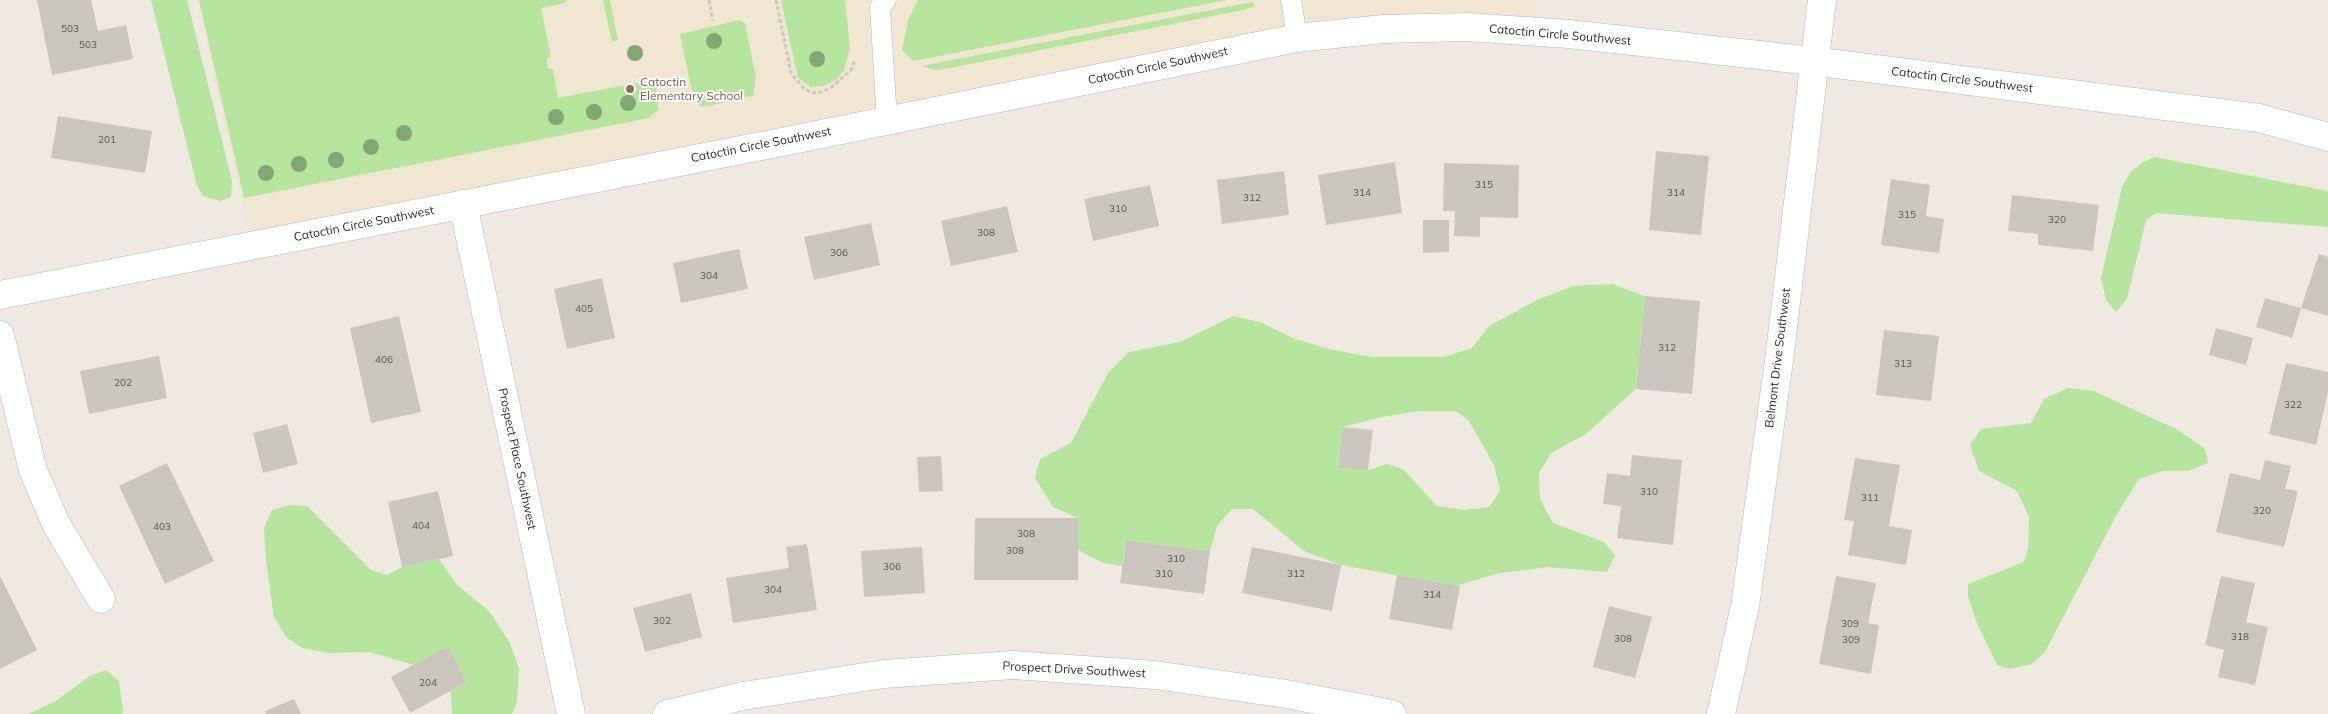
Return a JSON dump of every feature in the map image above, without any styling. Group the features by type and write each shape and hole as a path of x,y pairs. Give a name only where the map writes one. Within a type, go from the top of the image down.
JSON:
{"main road":[{"name":"Belmont Drive Southwest","path":"1721,714 1745,606 1780,353 1813,62 1822,0"},
{"name":"Catoctin Circle Southwest","path":"0,295 887,121 1297,38 1383,30 1467,27 1569,34 1813,62 2259,118 2328,136"},
{"name":"Prospect Place Southwest","path":"463,204 571,714"},
{"path":"0,335 32,470 56,524 101,599"},
{"name":"Prospect Drive Southwest","path":"667,714 743,696 884,674 1013,665 1155,675 1286,694 1392,714"}],"lane":[{"path":"886,0 880,8 887,121"},
{"path":"1291,0 1297,38"}],"path":[{"path":"709,0 713,21"},
{"path":"776,0 791,73 804,89 813,93 822,92 832,87 851,70 855,59 854,51"}],"shaded area":[{"name":"Catoctin Elementary School","path":"197,0 1537,0 1533,31 1383,29 252,246"}],"green space":[{"path":"151,0 187,0 232,181 231,197 220,201 203,196 197,186"},
{"path":"199,0 567,0 564,3 541,8 551,57 547,58 548,69 553,69 558,98 642,82 656,87 658,110 649,118 244,198"},
{"path":"603,0 610,0 618,40 612,42"},
{"path":"781,0 845,0 850,49 844,70 836,80 823,86 811,87 798,78"},
{"path":"918,0 1227,0 913,61 902,50 908,20"},
{"path":"1252,2 1255,6 1243,10 950,68 938,70 921,66"},
{"path":"740,20 745,23 756,77 753,96 703,107 697,104 693,97 680,34"},
{"path":"2155,157 2328,191 2328,227 2156,213 2146,220 2127,299 2116,312 2106,300 2101,278 2122,187 2130,173 2143,162"},
{"path":"1612,284 1645,296 1636,389 1586,434 1551,453 1539,473 1540,499 1553,523 1604,542 1615,555 1607,572 1548,567 1499,573 1456,586 1341,565 1304,551 1253,509 1232,509 1217,526 1210,551 1126,540 1122,566 1103,563 1078,550 1078,518 1053,507 1035,478 1040,459 1071,443 1108,373 1129,352 1180,342 1233,316 1260,322 1295,339 1329,349 1371,357 1444,357 1472,348 1489,326 1537,300 1573,286","holes":["1418,411 1456,411 1469,421 1494,465 1500,491 1489,507 1464,510 1437,506 1404,470 1387,464 1368,470 1338,468 1342,427 1382,417"]},
{"path":"2068,388 2094,391 2180,431 2205,449 2208,463 2188,471 2163,471 2139,479 2117,514 2045,652 2032,664 2010,669 1997,665 1977,623 1968,597 1968,584 2024,562 2028,548 2029,517 2017,491 1979,471 1970,445 1981,429 2031,423 2044,399"},
{"path":"290,505 307,506 371,570 387,575 402,567 439,559 457,585 489,611 510,643 519,669 517,702 512,714 452,714 451,691 467,682 448,646 414,665 369,652 329,653 302,648 286,637 274,617 266,561 264,528 272,510"},
{"path":"106,670 119,681 122,714 28,714 54,702 90,676"}],"building":[{"path":"37,0 91,0 98,31 126,25 133,59 52,75"},
{"path":"58,116 152,131 145,173 51,158"},
{"path":"1656,151 1709,156 1701,235 1649,230"},
{"path":"1395,162 1402,213 1326,225 1318,175"},
{"path":"1444,163 1519,165 1518,218 1480,217 1480,237 1454,236 1455,211 1443,211"},
{"path":"1284,171 1289,215 1222,224 1217,180"},
{"path":"1891,179 1930,185 1926,216 1944,219 1939,253 1881,245"},
{"path":"1150,185 1159,226 1093,241 1084,199"},
{"path":"2012,195 2099,205 2093,251 2038,245 2038,234 2008,231"},
{"path":"1007,206 1018,252 951,266 941,221"},
{"path":"1423,220 1449,220 1449,252 1423,253"},
{"path":"871,223 880,265 814,280 804,237"},
{"path":"739,249 748,289 681,303 673,263"},
{"path":"2319,254 2328,257 2328,316 2301,308"},
{"path":"602,278 615,338 567,349 554,289"},
{"path":"1645,296 1700,301 1692,394 1636,389"},
{"path":"2265,298 2301,308 2292,338 2256,327"},
{"path":"399,316 421,412 371,423 350,328"},
{"path":"2216,328 2253,338 2246,365 2209,355"},
{"path":"1884,330 1939,336 1931,401 1876,395"},
{"path":"159,356 167,398 89,414 80,371"},
{"path":"2286,363 2328,372 2328,392 2316,445 2269,434"},
{"path":"287,424 298,464 263,473 253,433"},
{"path":"1342,427 1373,430 1368,470 1338,468"},
{"path":"1632,455 1682,460 1673,545 1617,538 1621,506 1603,504 1607,473 1630,476"},
{"path":"941,456 943,491 919,492 917,457"},
{"path":"1855,458 1900,465 1889,526 1912,530 1906,565 1848,555 1854,521 1844,520"},
{"path":"2265,460 2291,466 2285,489 2298,491 2284,547 2216,532 2230,473 2260,480"},
{"path":"167,463 214,561 165,584 119,486"},
{"path":"438,491 453,556 402,567 388,502"},
{"path":"975,518 1078,518 1078,580 974,580"},
{"path":"1126,540 1210,551 1204,594 1120,583"},
{"path":"807,544 817,610 733,623 726,578 789,568 786,547"},
{"path":"922,547 925,593 864,597 861,551"},
{"path":"1252,547 1341,565 1332,611 1242,593"},
{"path":"1397,575 1460,586 1452,630 1389,619"},
{"path":"0,576 37,650 0,669"},
{"path":"1836,576 1876,583 1868,623 1879,625 1871,674 1819,664"},
{"path":"2221,576 2255,583 2246,622 2268,627 2255,685 2218,677 2224,650 2205,645"},
{"path":"691,593 702,637 645,652 633,608"},
{"path":"1609,606 1652,617 1635,678 1593,667"},
{"path":"448,646 467,682 410,713 391,677"},
{"path":"294,699 301,714 266,714 265,711"}],"place":[{"name":"Catoctin Elementary School","path":"630,89"}]}
